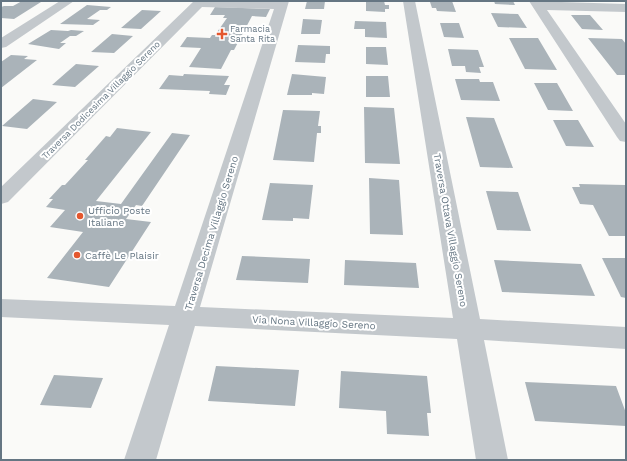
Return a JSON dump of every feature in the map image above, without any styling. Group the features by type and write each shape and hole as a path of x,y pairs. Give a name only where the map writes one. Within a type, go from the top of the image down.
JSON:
{"street":[{"path":"1,44 68,1"},
{"name":"Traversa Ottava Villaggio Sereno","path":"409,1 492,460"},
{"name":"Traversa Decima Villaggio Sereno","path":"140,460 282,3 200,2"},
{"name":"Traversa Dodicesima Villaggio Sereno","path":"1,198 200,2"},
{"path":"537,4 626,8"},
{"path":"537,4 626,137"},
{"name":"Via Nona Villaggio Sereno","path":"1,308 469,329 626,338"}],"building":[{"path":"22,1 41,2 14,19 1,18 1,7 13,6"},
{"path":"307,1 325,1 324,9 305,9"},
{"path":"366,1 384,1 385,5 389,5 389,9 385,9 385,12 366,11"},
{"path":"452,1 456,12 437,11 436,8 432,8 430,2"},
{"path":"494,1 513,1 515,5 495,4"},
{"path":"87,5 111,7 107,10 100,10 87,19 100,20 93,25 60,24"},
{"path":"215,7 270,9 266,17 252,16 234,50 231,50 221,69 189,67 201,48 180,47 187,37 210,38 212,35 215,35 227,18 223,18 225,15 210,15"},
{"path":"142,10 161,11 141,29 121,28"},
{"path":"491,13 518,14 527,28 498,27"},
{"path":"571,15 590,15 603,30 582,29"},
{"path":"303,19 322,20 320,34 301,34"},
{"path":"355,21 386,22 387,38 365,37 365,29 354,29"},
{"path":"440,23 459,23 464,38 444,37"},
{"path":"51,30 84,31 76,36 70,36 60,43 66,43 59,49 28,44"},
{"path":"112,34 133,36 114,53 91,52"},
{"path":"509,38 538,38 557,70 525,69"},
{"path":"588,38 622,39 626,44 626,75 617,75"},
{"path":"298,45 330,46 330,54 326,54 325,63 295,62"},
{"path":"366,47 386,47 388,65 366,64"},
{"path":"448,49 478,50 484,67 479,67 481,73 466,72 465,66 452,66"},
{"path":"11,55 28,56 24,59 37,60 1,88 1,62"},
{"path":"76,64 99,66 75,87 52,85"},
{"path":"184,74 229,76 224,85 230,85 226,95 209,94 210,91 159,89 169,75 183,76"},
{"path":"292,74 326,77 324,94 312,93 312,95 287,95"},
{"path":"366,76 388,76 390,97 366,97"},
{"path":"455,79 479,79 480,82 493,82 500,101 461,100"},
{"path":"534,83 557,83 573,111 548,110"},
{"path":"33,99 57,102 27,129 2,126"},
{"path":"364,107 394,108 400,164 365,163"},
{"path":"283,110 320,111 318,126 321,126 321,133 317,133 314,162 273,160"},
{"path":"466,117 494,118 513,168 480,167"},
{"path":"553,120 578,120 594,147 566,146"},
{"path":"117,128 151,132 96,201 121,204 172,133 190,135 142,206 136,205 126,219 151,222 109,287 47,278 83,232 50,227 65,210 46,207 53,199 49,199 62,185 65,185 88,160 85,160 106,136 110,137"},
{"path":"369,178 399,180 403,235 370,234"},
{"path":"270,183 313,185 309,219 293,218 293,221 262,220"},
{"path":"579,184 625,185 626,236 609,236 593,205 580,204 572,187 580,187"},
{"path":"486,191 518,192 531,231 497,230"},
{"path":"242,256 310,259 308,283 236,280"},
{"path":"602,258 626,258 626,298 621,297"},
{"path":"345,260 416,263 419,288 344,285"},
{"path":"494,260 581,264 595,296 502,292"},
{"path":"216,366 299,370 295,406 208,401"},
{"path":"341,371 427,376 431,413 427,413 429,436 387,434 386,411 339,408"},
{"path":"54,375 103,378 91,408 40,405"},
{"path":"525,382 616,386 626,413 626,426 535,421"}],"place":[{"name":"Farmacia Santa Rita","path":"222,34"},
{"name":"Ufficio Poste Italiane","path":"80,216"},
{"name":"Caffè Le Plaisir","path":"77,255"}]}
